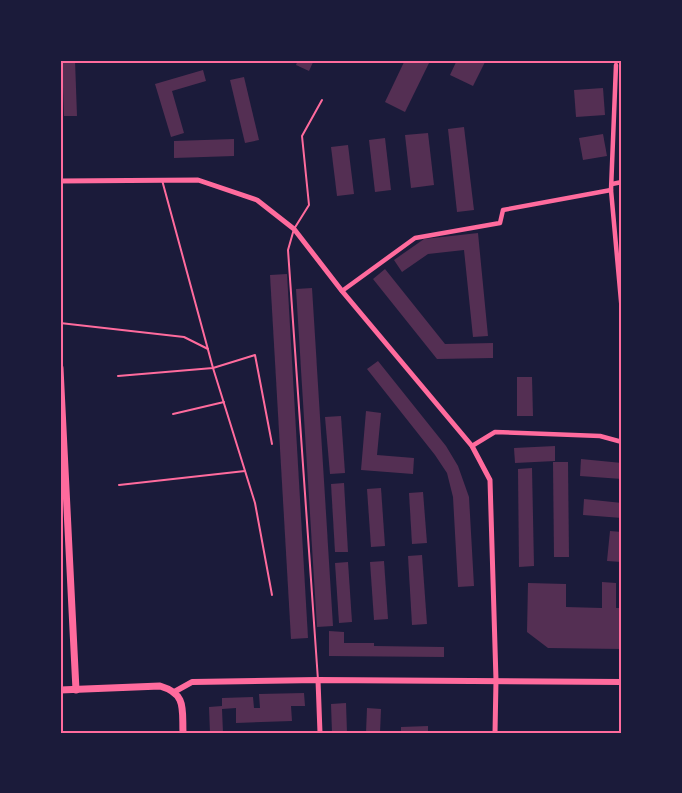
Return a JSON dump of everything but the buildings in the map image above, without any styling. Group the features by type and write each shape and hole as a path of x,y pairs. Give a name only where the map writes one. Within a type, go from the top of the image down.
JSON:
{"main road":[{"path":"60,368 76,690"},
{"path":"174,692 192,682 318,680 622,682"},
{"path":"60,690 160,686 180,697 183,733"}],"street":[{"path":"615,65 611,190 622,312"},
{"path":"60,182 198,180 256,200 294,229 342,291 472,446 490,480 496,680 495,733"},
{"path":"612,183 622,182"},
{"path":"342,291 415,238 500,223 503,210 611,190"},
{"path":"472,446 495,432 600,436 622,442"},
{"path":"318,680 320,733"}],"lane":[{"path":"318,680 288,250 294,229 309,205 302,136 322,100"},
{"path":"162,180 213,368 255,503 272,595"},
{"path":"60,323 184,337 208,349"},
{"path":"118,376 213,368 255,355 272,444"},
{"path":"173,414 224,402"},
{"path":"119,485 245,471"}]}
